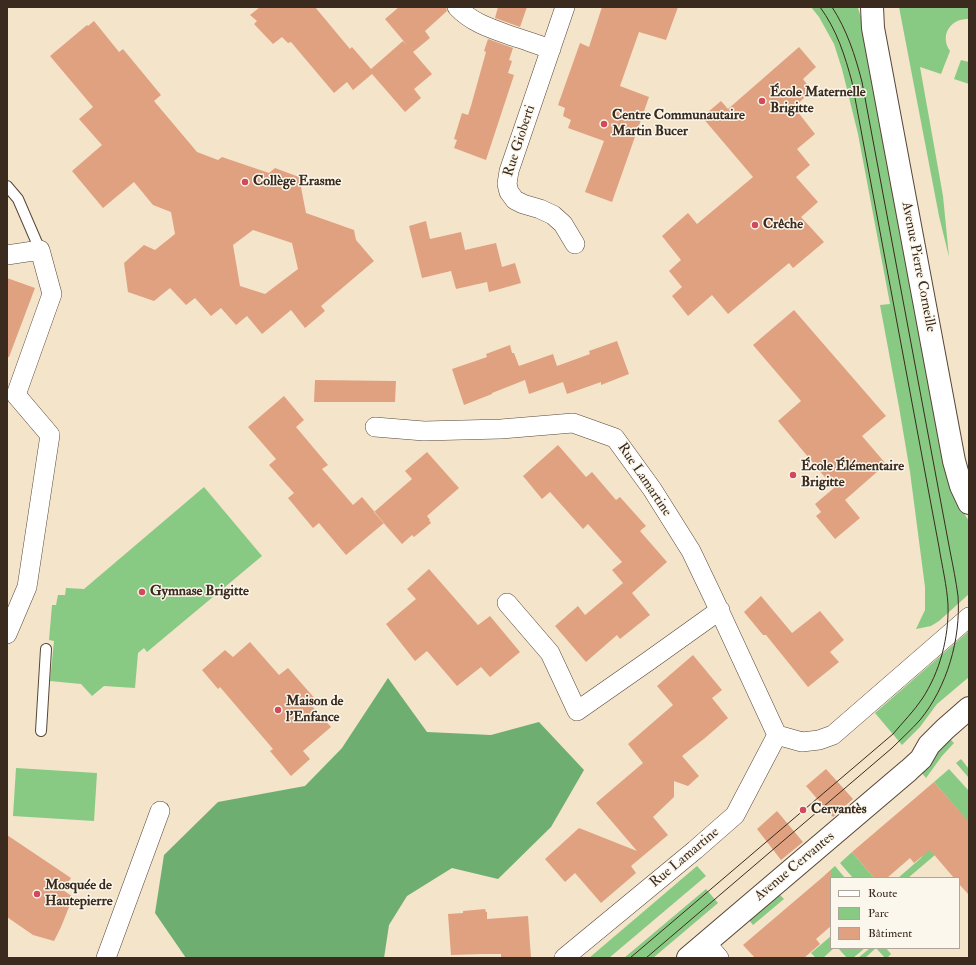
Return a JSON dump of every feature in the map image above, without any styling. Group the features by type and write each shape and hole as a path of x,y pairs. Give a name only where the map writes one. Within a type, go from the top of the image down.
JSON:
{"street":[{"path":"457,7 472,20 485,27 551,49"},
{"name":"Rue Gioberti","path":"565,7 509,171 507,184 509,192 515,200 553,215 563,224 574,244"},
{"name":"Avenue Pierre Corneille","path":"866,7 873,18 954,461 961,486 969,503"},
{"path":"7,255 40,250 52,294 16,394 50,435 27,587 7,634"},
{"name":"Rue Lamartine","path":"375,428 432,431 500,429 573,423 615,438 652,489 691,551 720,610 777,735 735,815 696,850 564,958"},
{"path":"507,603 550,653 577,711 720,610"},
{"path":"777,735 802,742 819,740 833,735 969,617"},
{"name":"Avenue Cervantes","path":"688,958 712,951 921,759 930,745 945,728 969,708"},
{"path":"106,958 160,811"}],"lane":[{"path":"7,186 18,199 40,250"},
{"path":"41,731 46,649"}],"green space":[{"path":"811,7 858,7 863,24 959,506 969,521 969,594 939,621 931,626 916,629 925,610 925,587 910,472 880,305 890,304 858,134 842,69 834,44 819,17"},
{"path":"899,7 969,7 969,19 963,19 952,24 946,34 947,45 950,51 941,74 920,67 943,196 949,257 939,216"},
{"path":"961,60 969,62 969,84 954,79"},
{"name":"Gymnase Brigitte","path":"204,487 262,556 147,652 144,648 138,653 135,688 104,686 92,696 81,684 50,681 54,641 49,640 52,605 56,605 58,595 65,595 66,588 84,589"},
{"path":"969,631 969,677 937,704 920,727 902,745 875,713"},
{"path":"388,678 427,732 491,735 539,722 584,770 551,827 498,879 452,868 407,896 389,925 384,958 186,958 155,913 164,855 218,802 305,786 342,748"},
{"path":"949,738 954,743 942,756 926,778 921,772"},
{"path":"961,759 969,769 969,778 956,763"},
{"path":"16,768 97,773 94,821 13,816"},
{"path":"949,769 969,791 969,826 909,877 899,877 921,858 959,811 934,782"},
{"path":"852,852 873,877 852,877 840,863"},
{"path":"697,866 706,876 609,958 589,958"},
{"path":"835,866 844,877 830,877 830,882 825,875"},
{"path":"706,889 718,903 653,958 624,958"},
{"path":"779,894 784,899 753,925 749,920"},
{"path":"830,937 830,949 833,949 823,958 816,958 811,953"},
{"path":"839,949 864,949 853,958 847,958"},
{"path":"869,949 875,949 865,958 858,958"},
{"path":"877,949 887,949 891,954 885,958"}],"building":[{"path":"260,7 315,7 350,49 352,47 371,69 403,41 407,45 385,19 399,7 446,7 447,11 425,31 430,38 413,52 432,74 414,89 421,98 405,112 372,74 353,90 347,82 334,93 291,42 288,43 282,37 273,44 254,24 257,21 250,15"},
{"path":"498,7 527,7 520,27 495,18"},
{"path":"602,7 678,7 666,40 639,32 620,86 649,97 612,202 585,192 604,141 568,128 571,120 563,116 565,108 558,105 580,43 589,47"},
{"path":"94,21 119,52 123,49 161,95 154,101 197,152 218,160 222,157 269,173 275,168 299,177 306,213 354,230 356,240 374,261 321,306 325,311 305,328 291,310 262,334 247,316 236,325 221,308 211,316 195,298 186,305 170,288 154,301 128,292 124,263 144,245 155,250 175,234 171,212 153,205 134,182 103,208 72,171 102,145 79,119 93,107 50,56 87,25 88,26","holes":["253,230 292,243 298,269 265,294 240,286 233,245"]},
{"path":"488,39 513,48 509,60 512,61 508,73 514,75 486,160 454,148 457,140 454,139 462,113 468,115 486,52 484,51"},
{"path":"799,47 816,67 803,79 812,91 794,107 815,134 797,149 810,165 796,177 818,202 801,217 824,242 793,268 789,263 728,314 712,295 688,316 672,296 682,287 669,271 681,260 662,236 688,213 697,224 753,177 702,117 721,101 728,109"},
{"path":"426,221 430,239 461,232 465,250 496,243 502,267 515,263 521,283 489,292 487,282 456,289 451,271 422,278 409,226"},
{"path":"7,278 35,288 9,357 7,357"},
{"path":"794,310 886,416 862,436 886,464 845,500 860,518 835,539 816,516 821,512 815,504 834,488 778,421 801,401 753,345"},
{"path":"617,341 629,374 601,385 601,382 567,394 563,382 529,394 525,380 464,405 452,369 487,357 486,354 510,345 512,353 514,353 519,366 553,354 557,366 590,354 589,351"},
{"path":"315,380 396,381 395,402 314,402"},
{"path":"284,396 304,420 296,427 328,465 322,469 353,505 362,497 384,523 346,555 319,523 313,528 288,498 294,493 269,465 276,459 248,427"},
{"path":"558,445 586,477 592,472 616,500 620,497 646,526 640,531 667,562 632,593 650,615 620,639 617,635 586,662 555,626 578,606 585,615 623,583 612,570 622,562 588,524 583,529 550,492 542,499 523,476"},
{"path":"427,452 459,488 427,516 431,523 414,537 412,535 402,544 374,512 412,479 405,471"},
{"path":"429,569 478,625 490,616 520,652 490,677 481,667 457,686 427,651 415,661 386,624 416,599 407,589"},
{"path":"761,596 792,633 820,611 844,640 830,652 839,662 808,687 766,635 763,635 744,612"},
{"name":"Maison de l'Enfance","path":"250,642 279,675 288,668 317,701 312,706 331,727 303,751 310,759 291,776 270,751 273,749 220,687 218,689 202,670 225,650 233,657"},
{"path":"693,655 722,690 712,698 728,718 682,756 699,776 688,786 674,781 674,797 653,817 668,835 631,866 636,873 601,903 575,873 565,882 545,859 579,828 637,851 596,803 643,763 628,744 673,705 657,686"},
{"path":"826,769 853,799 833,817 806,786"},
{"path":"934,782 969,822 969,895 960,885 960,877 953,877 930,850 914,863 910,858 888,877 873,877 852,852"},
{"path":"777,811 803,842 781,860 757,829"},
{"name":"Mosquée de Hautepierre","path":"7,835 71,878 63,890 73,897 54,941 33,935 7,917"},
{"path":"831,870 830,927 816,939 820,944 804,958 755,958 743,945"},
{"path":"485,909 487,912 487,919 528,916 531,958 501,958 501,954 451,955 448,914"}],"tram line":[{"path":"630,958 893,734 916,708 928,689 938,666 945,642 948,617 946,583 852,82 836,34 820,7"},
{"path":"646,958 892,748 920,720 930,707 945,678 954,645 957,629 958,596 862,82 850,43 832,7"}],"place":[{"name":"École Maternelle Brigitte","path":"762,101"},
{"name":"Centre Communautaire Martin Bucer","path":"604,124"},
{"name":"Collège Erasme","path":"245,182"},
{"name":"Crêche","path":"755,225"},
{"name":"École Élémentaire Brigitte","path":"793,475"},
{"name":"Gymnase Brigitte","path":"142,592"},
{"name":"Maison de l'Enfance","path":"278,710"},
{"name":"Cervantès","path":"803,810"},
{"name":"Mosquée de Hautepierre","path":"37,894"}]}
